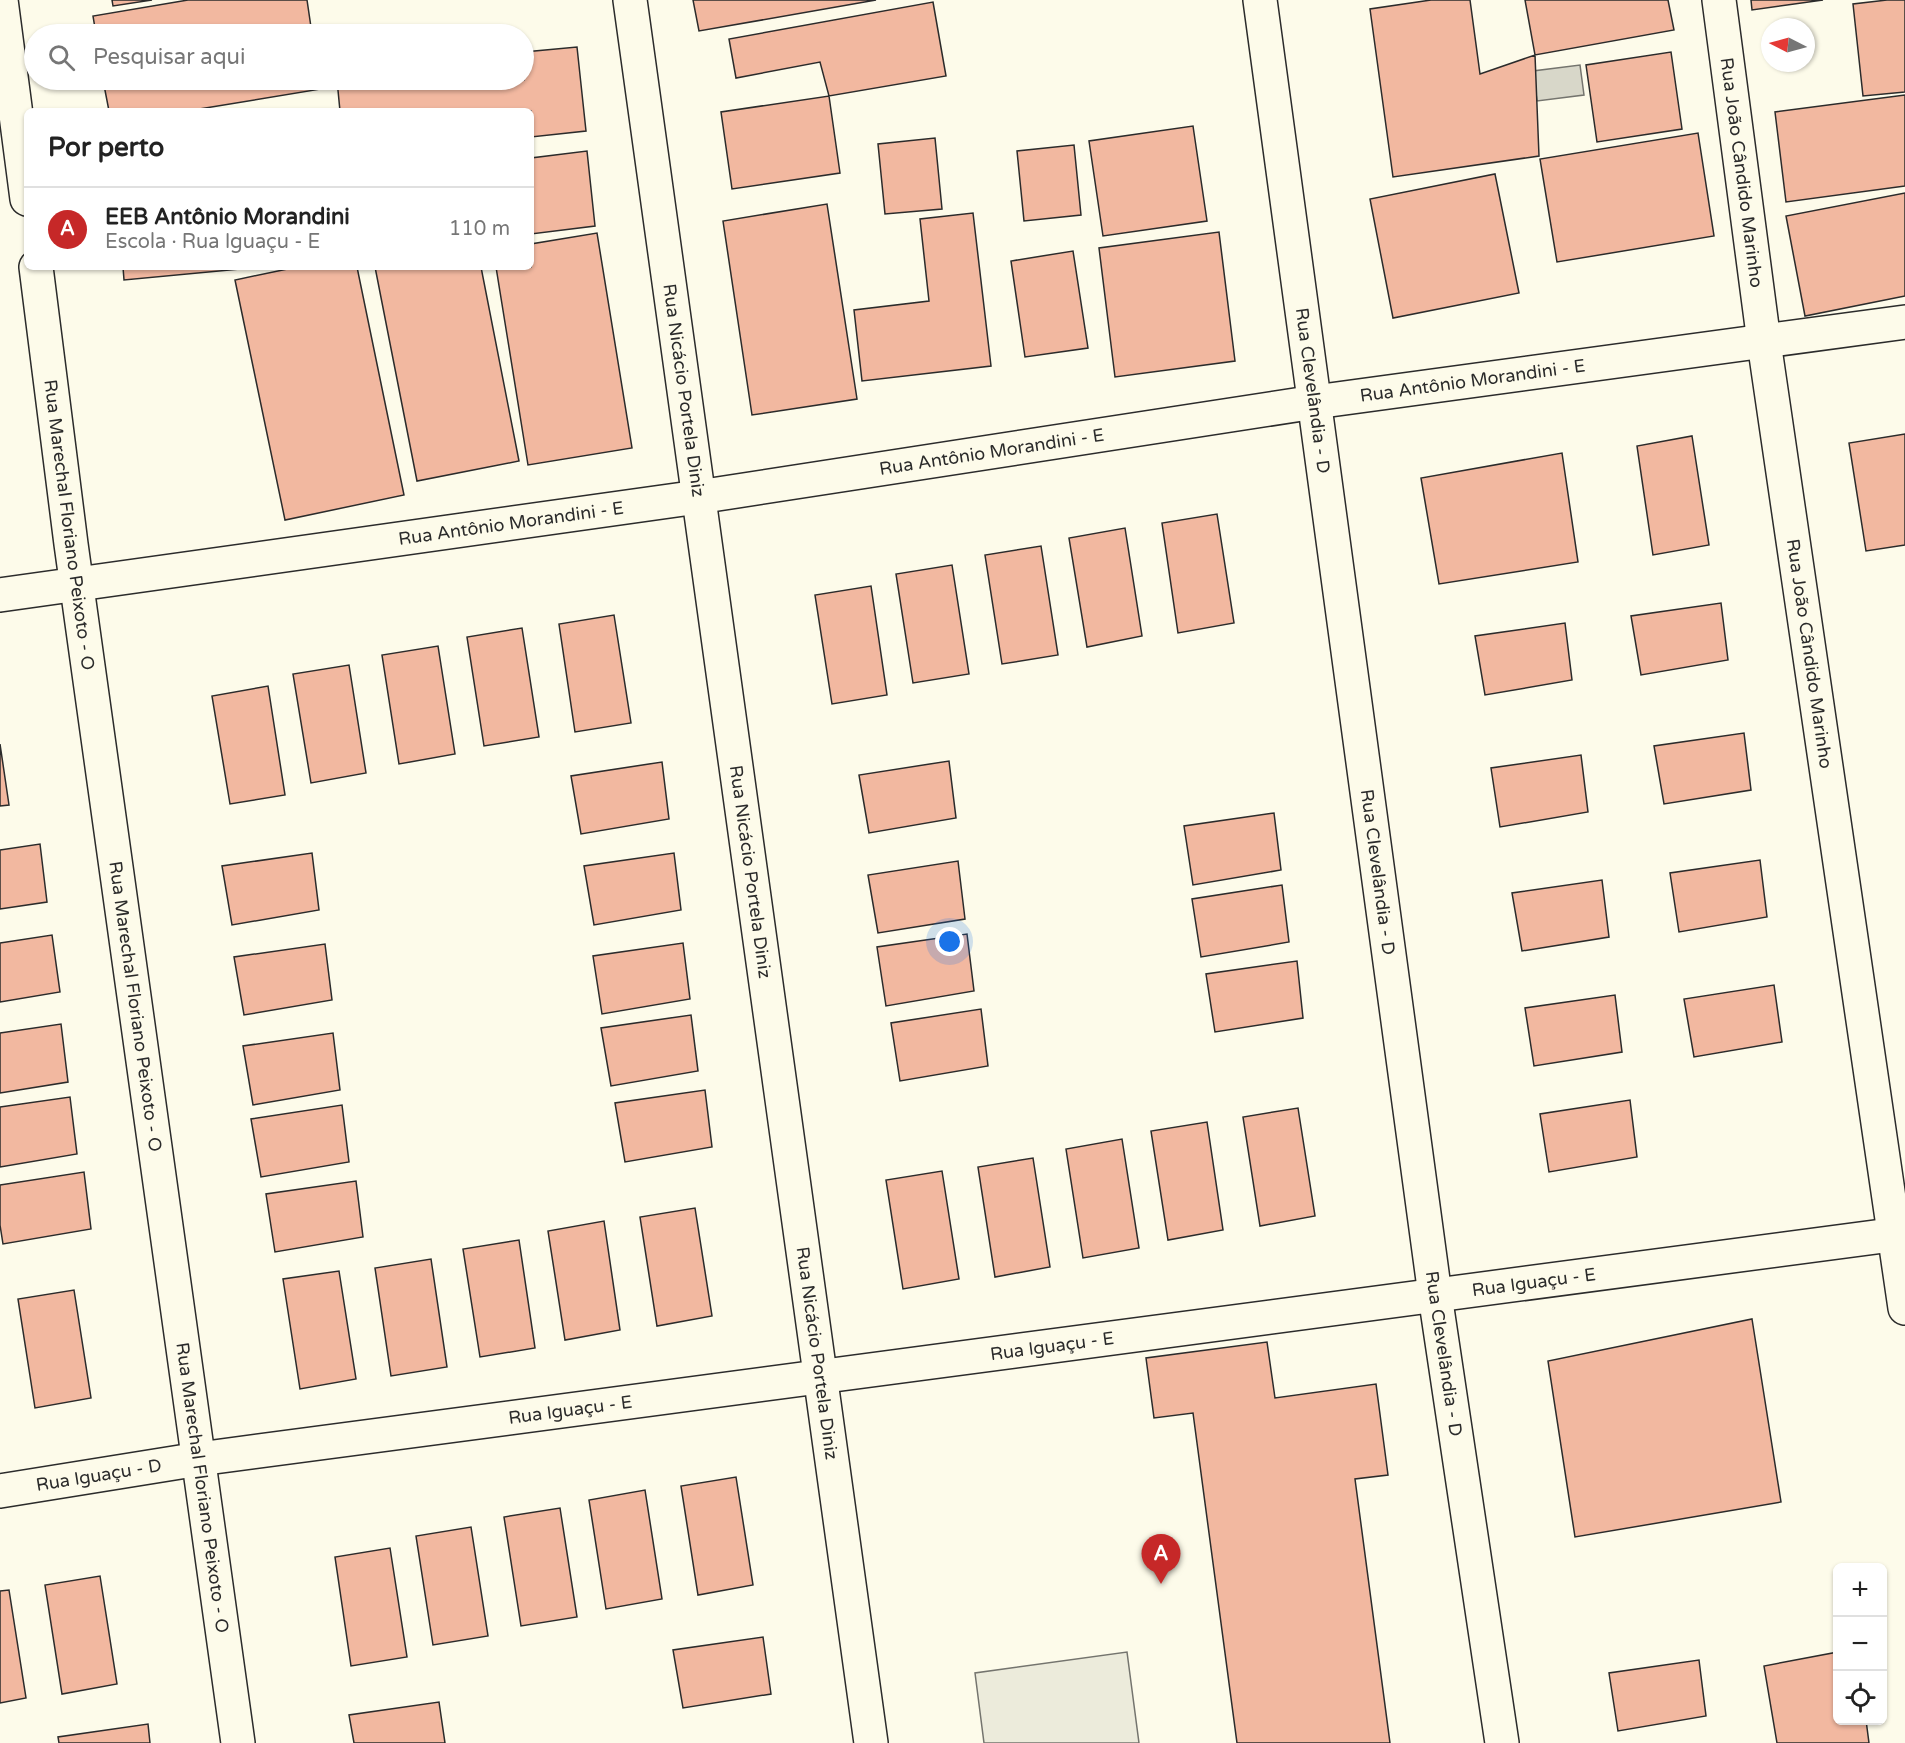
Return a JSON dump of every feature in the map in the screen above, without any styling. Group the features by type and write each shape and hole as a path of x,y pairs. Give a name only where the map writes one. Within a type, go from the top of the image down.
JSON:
{"street":[{"path":"1,0 24,176"},
{"name":"Rua Nicácio Portela Diniz","path":"630,0 871,1743"},
{"name":"Rua Clevelândia - D","path":"1260,0 1435,1295 1502,1743"},
{"name":"Rua João Cândido Marinho","path":"1719,0 1764,342 1900,1234 1905,1308"},
{"name":"Rua Marechal Floriano Peixoto - O","path":"36,270 77,584 238,1743"},
{"name":"Rua Antônio Morandini - E","path":"0,595 698,497 1315,402 1905,322"},
{"name":"Rua Iguaçu - E","path":"199,1459 1900,1234"},
{"name":"Rua Iguaçu - D","path":"0,1491 199,1459"}],"shaded area":[{"path":"1580,65 1584,95 1537,101 1533,71"},
{"path":"1127,1652 1139,1743 984,1743 975,1673"}],"building":[{"path":"112,0 152,0 113,6"},
{"path":"188,0 307,0 311,24 94,24 93,16"},
{"path":"693,0 876,0 699,31"},
{"path":"1431,0 1470,0 1480,74 1535,55 1539,156 1393,177 1370,9"},
{"path":"1525,0 1668,0 1674,30 1535,55"},
{"path":"1751,0 1823,0 1752,10"},
{"path":"1905,0 1905,92 1863,96 1853,4"},
{"path":"933,2 946,76 829,96 820,62 736,78 729,39"},
{"path":"577,47 586,131 534,137 534,108 340,108 338,90 534,90 534,51"},
{"path":"1671,52 1682,129 1597,142 1586,65"},
{"path":"105,90 315,90 205,108 108,108"},
{"path":"1905,95 1905,186 1786,202 1775,112"},
{"path":"829,96 840,173 732,189 721,112"},
{"path":"1193,126 1207,221 1103,236 1089,141"},
{"path":"1698,133 1714,236 1557,262 1540,159"},
{"path":"935,138 942,209 885,214 878,144"},
{"path":"1074,145 1081,215 1024,221 1017,151"},
{"path":"587,151 595,226 534,234 534,158"},
{"path":"1495,174 1519,293 1393,318 1370,199"},
{"path":"1905,193 1905,296 1805,316 1786,216"},
{"path":"827,204 857,399 752,415 723,221"},
{"path":"973,213 991,366 862,381 854,310 929,301 920,219"},
{"path":"1219,232 1235,361 1115,377 1099,248"},
{"path":"597,233 632,448 528,465 496,270 534,270 534,244"},
{"path":"1073,251 1088,348 1025,357 1011,261"},
{"path":"123,270 229,270 124,280"},
{"path":"283,270 358,270 404,495 285,520 235,280"},
{"path":"376,270 482,270 519,461 417,481"},
{"path":"1905,434 1905,545 1866,551 1849,443"},
{"path":"1692,436 1709,545 1653,555 1637,446"},
{"path":"1562,453 1578,562 1439,584 1421,478"},
{"path":"1217,514 1234,623 1178,633 1162,523"},
{"path":"1125,528 1142,636 1087,647 1069,538"},
{"path":"1041,546 1058,655 1002,664 985,555"},
{"path":"952,565 969,674 913,683 896,574"},
{"path":"871,586 887,695 832,704 815,595"},
{"path":"1721,603 1728,660 1641,675 1631,616"},
{"path":"614,615 631,723 575,732 559,624"},
{"path":"1565,623 1572,680 1485,695 1475,636"},
{"path":"522,628 539,737 484,746 467,637"},
{"path":"438,646 455,754 399,764 382,655"},
{"path":"349,665 366,773 311,783 293,674"},
{"path":"268,686 285,795 230,804 212,696"},
{"path":"1744,733 1751,790 1664,804 1654,746"},
{"path":"0,744 9,805 0,806"},
{"path":"1581,755 1588,812 1500,827 1491,768"},
{"path":"949,761 956,818 869,833 859,775"},
{"path":"662,762 669,819 581,834 571,776"},
{"path":"1274,813 1281,870 1193,885 1184,826"},
{"path":"40,844 47,902 0,909 0,850"},
{"path":"312,853 319,910 232,925 222,866"},
{"path":"674,853 681,910 594,925 584,866"},
{"path":"1760,860 1767,917 1679,932 1670,873"},
{"path":"958,861 965,919 878,933 868,875"},
{"path":"1602,880 1609,937 1522,951 1512,893"},
{"path":"1282,885 1289,942 1201,957 1192,899"},
{"path":"967,934 974,991 886,1006 877,947"},
{"path":"52,935 60,992 0,1002 0,943"},
{"path":"683,943 690,999 602,1014 593,956"},
{"path":"325,944 332,1000 244,1015 234,957"},
{"path":"1297,961 1303,1018 1215,1032 1206,974"},
{"path":"1774,985 1782,1042 1694,1057 1684,999"},
{"path":"1615,995 1622,1052 1534,1066 1525,1008"},
{"path":"981,1009 988,1066 900,1081 891,1023"},
{"path":"691,1015 698,1071 611,1086 601,1028"},
{"path":"61,1024 68,1082 0,1093 0,1033"},
{"path":"333,1033 340,1090 253,1105 243,1046"},
{"path":"705,1090 712,1147 625,1162 615,1103"},
{"path":"70,1097 77,1154 0,1167 0,1107"},
{"path":"1630,1100 1637,1157 1549,1172 1540,1114"},
{"path":"342,1105 349,1162 261,1177 251,1119"},
{"path":"1298,1108 1315,1216 1260,1226 1243,1117"},
{"path":"1207,1122 1223,1230 1168,1240 1151,1131"},
{"path":"1122,1139 1139,1248 1083,1258 1066,1149"},
{"path":"1033,1158 1050,1267 995,1277 978,1167"},
{"path":"942,1171 959,1279 903,1289 886,1180"},
{"path":"84,1172 91,1229 3,1244 0,1225 0,1185"},
{"path":"356,1181 363,1237 275,1252 266,1194"},
{"path":"695,1208 712,1316 657,1326 640,1217"},
{"path":"604,1221 620,1330 565,1340 548,1231"},
{"path":"519,1240 535,1348 480,1357 463,1249"},
{"path":"431,1259 447,1367 391,1376 375,1268"},
{"path":"339,1271 356,1379 300,1389 283,1279"},
{"path":"74,1290 91,1398 35,1408 18,1299"},
{"path":"1752,1319 1781,1502 1575,1537 1548,1361"},
{"path":"1267,1342 1275,1398 1376,1384 1388,1475 1355,1479 1390,1743 1237,1743 1193,1413 1154,1418 1146,1358"},
{"path":"736,1477 753,1585 698,1595 681,1486"},
{"path":"645,1490 662,1599 606,1609 589,1500"},
{"path":"560,1508 577,1617 521,1626 504,1517"},
{"path":"471,1527 488,1636 433,1645 416,1536"},
{"path":"390,1548 407,1657 351,1666 335,1557"},
{"path":"100,1576 117,1684 62,1694 45,1585"},
{"path":"9,1590 26,1698 0,1703 0,1591"},
{"path":"763,1637 771,1694 683,1708 673,1650"},
{"path":"1833,1653 1833,1725 1867,1725 1869,1743 1777,1743 1764,1666"},
{"path":"1699,1660 1706,1716 1618,1731 1609,1673"},
{"path":"439,1702 445,1743 354,1743 349,1715"},
{"path":"148,1724 150,1743 59,1743 58,1737"}],"place":[{"name":"EEB Antônio Morandini","path":"1161,1584"}]}
